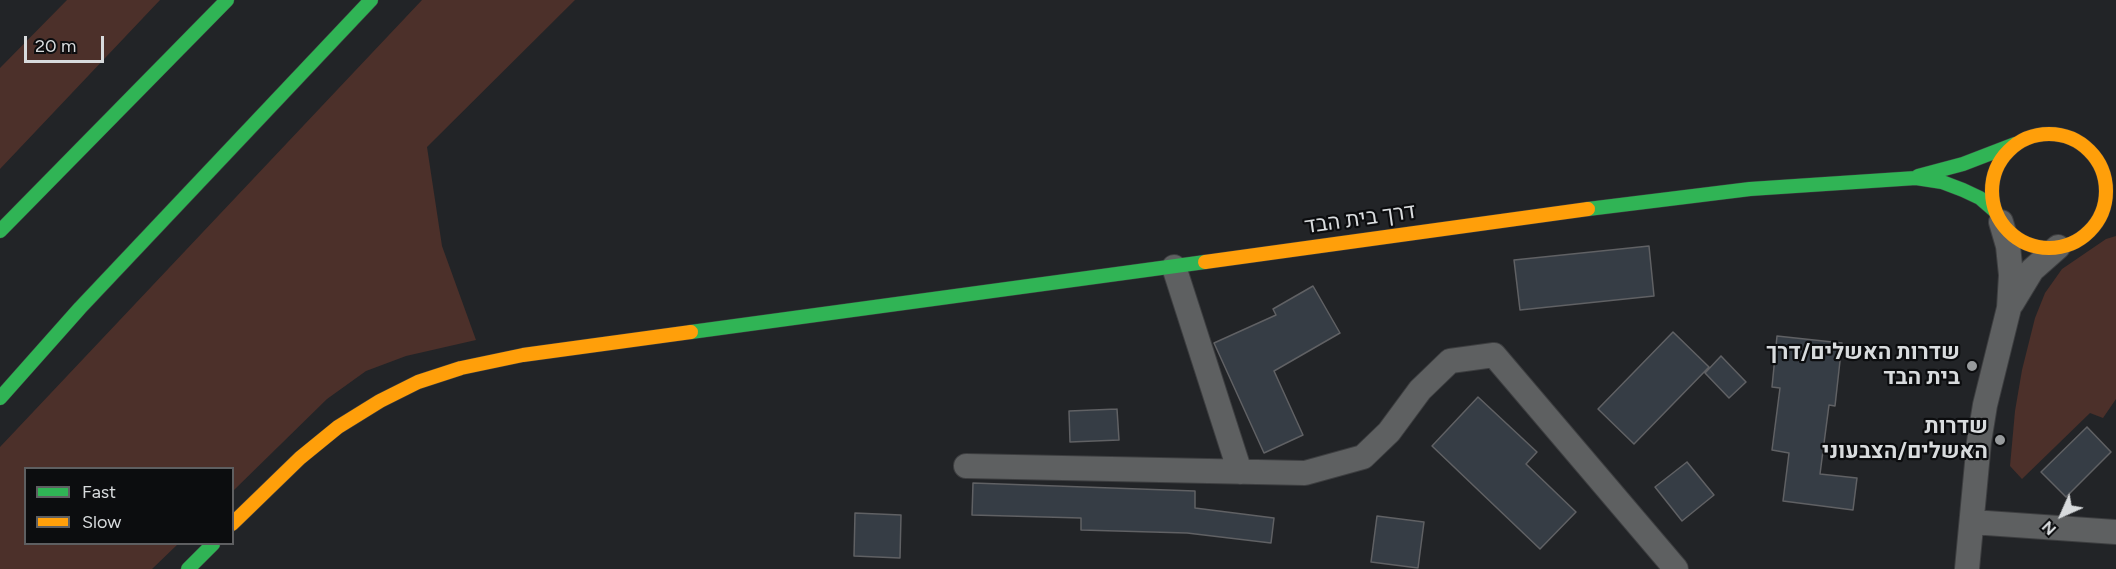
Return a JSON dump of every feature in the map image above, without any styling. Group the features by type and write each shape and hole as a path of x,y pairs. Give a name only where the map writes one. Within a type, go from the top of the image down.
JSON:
{"main road":[{"path":"0,231 227,0"},
{"path":"0,398 80,308 371,0"},
{"path":"2096,159 2104,176 2106,194 2102,212 2095,224 2077,241 2058,247 2039,247 2020,241 2005,228 1998,216 1991,192 1994,173 2002,156 2015,144 2032,135 2050,133 2068,136 2116,172"},
{"name":"דרך בית הבד","path":"234,522 300,458 338,427 380,401 418,382 461,368 523,355 1633,202 1750,189 1907,178 1964,164 2015,144"},
{"name":"דרך בית הבד","path":"1907,178 1942,182 1964,190 1980,198 1998,216"},
{"path":"2095,224 2116,214"},
{"path":"0,384 80,308"},
{"path":"188,569 211,545"}],"street":[{"path":"1967,569 1979,442 1985,405 2009,308 2011,275 2008,246 1998,216"},
{"path":"2009,308 2032,270 2058,247"},
{"path":"1174,267 1240,472"},
{"path":"966,466 1305,473 1363,457 1389,432 1420,390 1449,361 1494,355 1676,569"},
{"path":"1972,522 2116,532"}],"shaded area":[{"path":"67,0 160,0 0,169 0,68"},
{"path":"422,0 575,0 427,147 442,246 476,340 406,356 366,371 327,399 234,490 234,467 24,467 24,545 177,545 152,569 0,569 0,447"},
{"path":"2116,236 2116,399 2103,418 2090,413 2022,479 2010,466 2015,411 2035,318 2045,293 2062,269 2106,239"}],"building":[{"path":"1649,246 1654,296 1520,310 1514,260"},
{"path":"1313,286 1340,333 1274,371 1303,435 1264,453 1214,343 1276,315 1273,309"},
{"path":"1673,332 1709,367 1634,444 1598,409"},
{"path":"1777,336 1842,343 1835,406 1829,405 1820,474 1857,478 1853,510 1783,501 1789,453 1772,450 1780,388 1772,387"},
{"path":"1721,356 1746,382 1729,398 1705,373"},
{"path":"1478,397 1537,452 1526,464 1576,512 1540,549 1432,446"},
{"path":"1117,409 1119,440 1070,442 1069,411"},
{"path":"2087,427 2111,452 2066,497 2041,472"},
{"path":"1687,462 1714,495 1682,521 1655,487"},
{"path":"973,483 1195,491 1195,508 1274,518 1271,543 1187,533 1081,530 1081,518 972,515"},
{"path":"855,513 901,515 900,558 854,556"},
{"path":"1377,516 1424,522 1418,568 1371,562"}],"traffic: fast":[{"path":"0,231 227,0"},
{"path":"0,398 80,308 371,0"},
{"path":"1918,176 1963,164 2015,144"},
{"path":"1588,209 1750,189 1916,178 1942,182 1963,190 1980,198 1995,211"},
{"path":"691,332 1205,262"},
{"path":"188,569 212,545"}],"traffic: slow":[{"path":"2049,134 2071,138 2089,151 2102,169 2106,191 2102,213 2089,231 2071,244 2049,248 2027,244 2009,231 1996,213 1992,191 1996,169 2009,151 2027,138 2049,134"},
{"path":"1205,262 1588,209"},
{"path":"234,522 300,458 338,427 380,401 418,382 461,368 523,355 691,332"}],"place":[{"name":"שדרות האשלים/דרך בית הבד","path":"1972,366"},
{"name":"שדרות האשלים/הצבעוני","path":"2000,440"}]}
